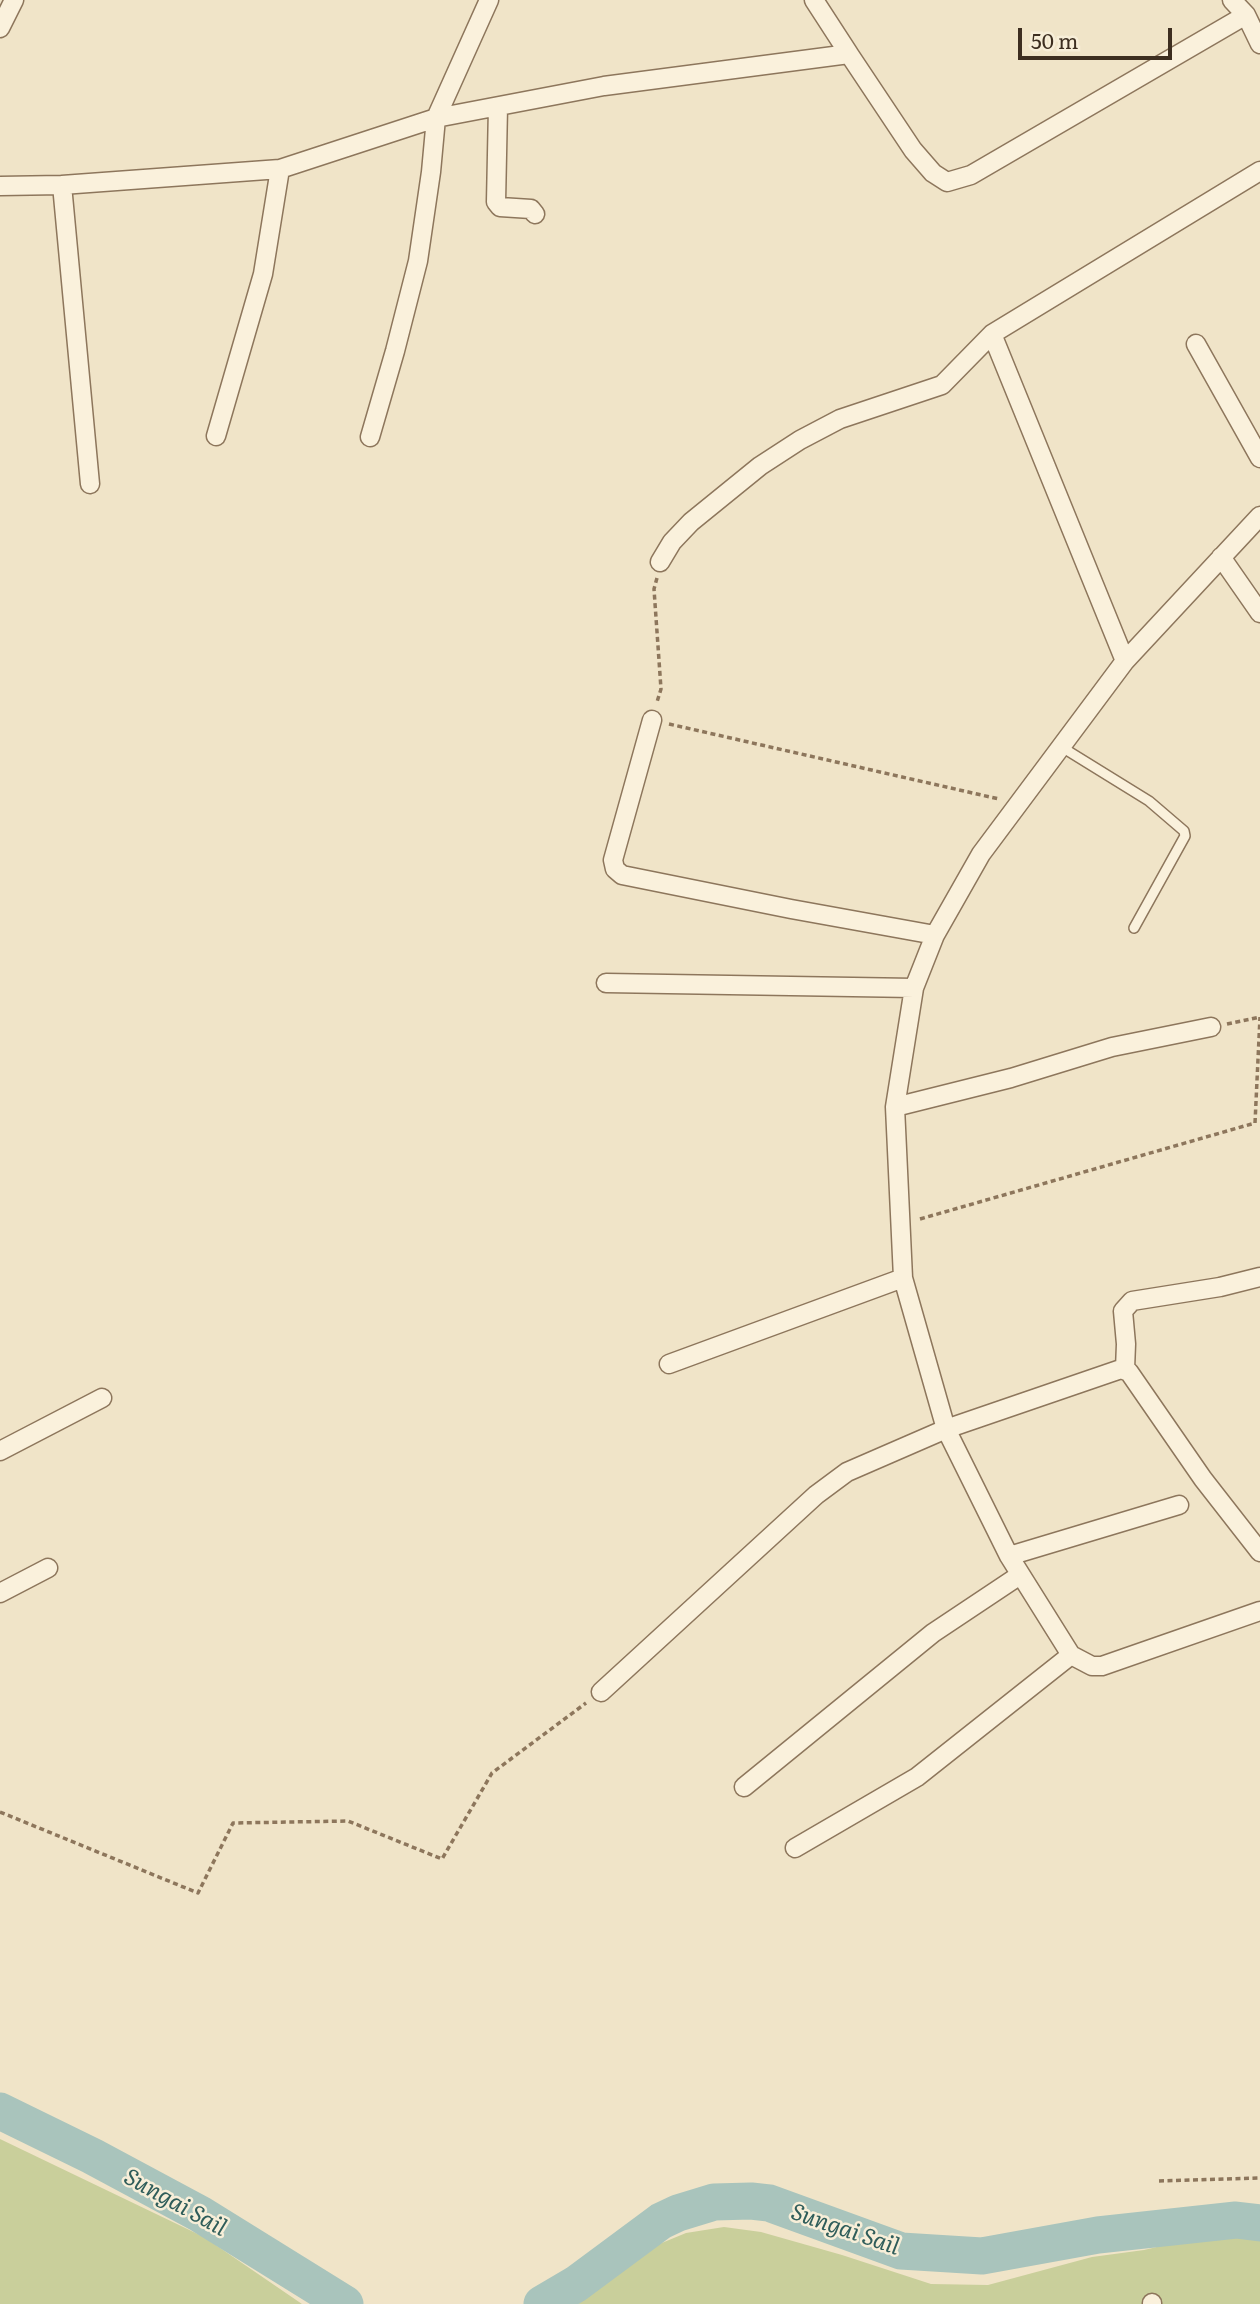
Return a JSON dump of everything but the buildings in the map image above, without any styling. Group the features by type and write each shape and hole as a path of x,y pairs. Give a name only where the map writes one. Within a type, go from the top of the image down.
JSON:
{"street":[{"path":"0,28 14,0"},
{"path":"370,437 418,261 436,118 489,0"},
{"path":"814,0 913,150 933,173 947,182 971,175 1245,15"},
{"path":"1232,0 1245,15 1260,44"},
{"path":"0,187 280,169 436,118 604,86 849,54"},
{"path":"498,107 496,202 500,207 531,209 535,214"},
{"path":"216,436 263,274 280,169"},
{"path":"660,562 672,541 691,522 760,466 800,440 840,419 942,385 992,334 1260,171"},
{"path":"62,185 90,484"},
{"path":"992,334 1125,662"},
{"path":"1196,344 1260,458"},
{"path":"1260,516 1125,662 981,854 934,935 914,988 895,1107 903,1278 946,1429 1009,1556 1071,1655 1092,1666 1102,1666 1260,1611"},
{"path":"1221,556 1260,613"},
{"path":"652,720 613,860 615,869 622,875 934,935"},
{"path":"606,983 914,988"},
{"path":"895,1107 1011,1078 1112,1047 1211,1027"},
{"path":"1125,1369 1123,1311 1132,1301 1220,1287 1260,1277"},
{"path":"670,1364 903,1278"},
{"path":"601,1692 830,1483 847,1472 946,1429 1125,1369"},
{"path":"1125,1369 1203,1479 1260,1552"},
{"path":"0,1451 102,1398"},
{"path":"1009,1556 1179,1505"},
{"path":"0,1593 48,1568"},
{"path":"744,1787 933,1633 1020,1575"},
{"path":"795,1848 917,1777 1071,1655"}],"lane":[{"path":"1060,746 1149,801 1185,831 1185,836 1134,928"}],"path":[{"path":"660,562 654,589 661,689 652,720 1018,803"},
{"path":"901,1224 1255,1123 1260,1017 1211,1027"},
{"path":"0,1812 198,1894 233,1824 348,1821 442,1859 492,1773 601,1692"},
{"path":"1159,2182 1260,2178"}],"green space":[{"path":"0,2139 204,2237 302,2304 0,2304"},
{"path":"724,2227 761,2232 931,2284 988,2285 1092,2257 1144,2250 1199,2237 1260,2236 1260,2304 578,2304 652,2247 686,2233"}],"waterway":[{"name":"Sungai Sail","path":"0,2111 92,2156 200,2214 345,2304"},
{"name":"Sungai Sail","path":"542,2304 576,2284 661,2221 714,2202 769,2203 901,2251 982,2256 1098,2235 1236,2220 1260,2223"}]}
